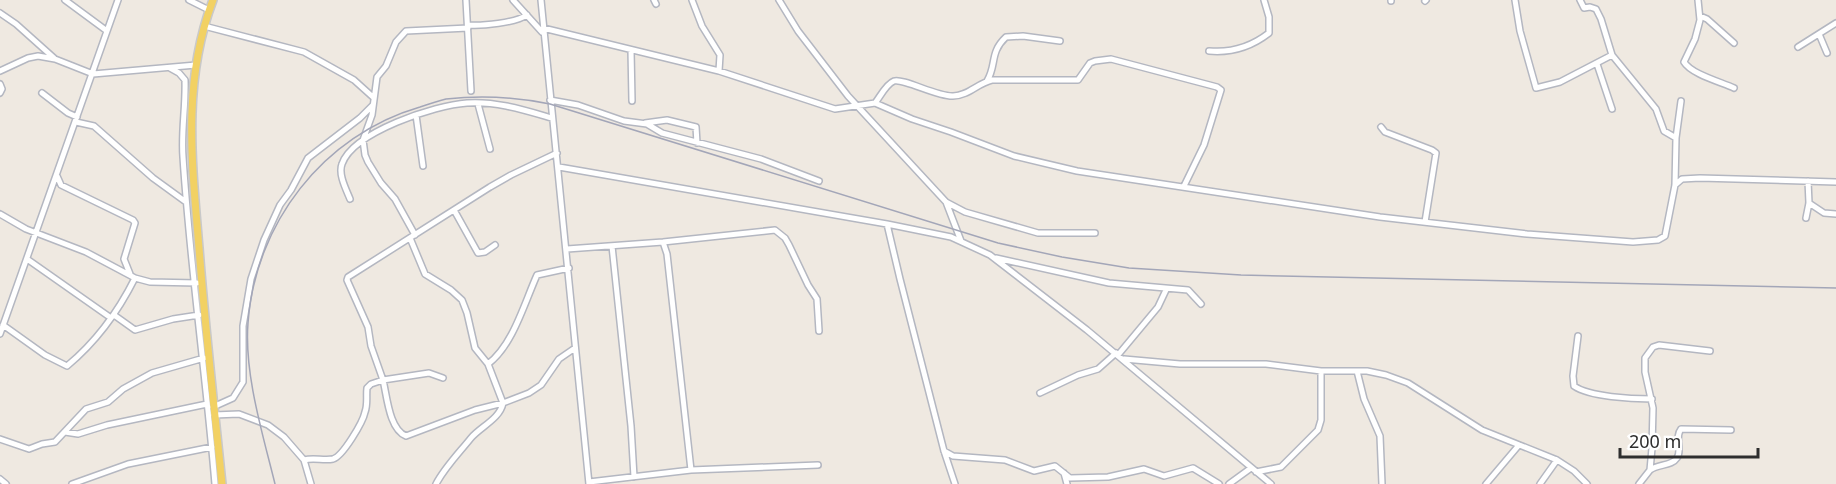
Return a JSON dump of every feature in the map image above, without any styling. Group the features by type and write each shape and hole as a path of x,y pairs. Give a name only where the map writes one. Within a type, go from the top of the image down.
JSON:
{"main road":[{"path":"213,0 204,26 196,65 191,99 190,138 198,283 212,408 217,483"}],"street":[{"path":"65,0 107,31"},
{"path":"0,334 118,0"},
{"path":"189,0 209,10"},
{"path":"466,0 471,91"},
{"path":"513,0 543,30 719,71 835,109 875,103 912,119 1031,161 1077,171 1425,222 1527,234 1633,242 1662,239 1665,236 1675,185 1676,138 1681,101"},
{"path":"541,0 589,483 691,470 818,465"},
{"path":"692,0 702,26 720,55 719,71"},
{"path":"779,0 798,32 856,105 946,202 965,212 1038,233 1095,233"},
{"path":"1209,51 1234,51 1255,43 1269,33 1269,17 1264,0"},
{"path":"1515,0 1520,31 1536,88 1560,82 1612,55"},
{"path":"1580,0 1584,8 1596,9 1612,55 1656,109 1664,131 1676,138"},
{"path":"1698,0 1700,16 1695,39 1684,62 1685,66 1734,88"},
{"path":"0,13 16,24 55,59"},
{"path":"436,484 446,467 471,438 498,413 502,403 488,364 475,348 470,321 462,300 451,290 428,277 422,269 412,236 396,199 378,179 368,162 363,140 374,102 377,77 386,66 388,57 401,35 413,29 468,26 506,21 527,15"},
{"path":"1700,16 1707,19 1734,44"},
{"path":"1798,47 1836,23"},
{"path":"204,26 304,52 354,80 374,102"},
{"path":"1819,34 1827,53"},
{"path":"987,81 991,74 993,56 1006,37 1023,36 1060,41"},
{"path":"632,50 632,101"},
{"path":"0,71 33,57 55,59 93,74 196,65"},
{"path":"875,103 894,81 941,95 954,96 963,95 987,81 1078,80 1090,63 1108,58 1217,87 1220,92 1204,145 1184,186"},
{"path":"1597,64 1612,109"},
{"path":"170,68 185,80 183,153 186,202 212,408 212,447 217,483"},
{"path":"0,84 0,93"},
{"path":"42,93 76,119 94,126 153,178 186,202"},
{"path":"550,100 578,105 624,121 644,123 665,120 696,127 697,143"},
{"path":"65,432 78,434 107,425 212,408 232,398 241,388 243,381 243,326 251,279 264,240 280,205 308,158 360,118 374,102"},
{"path":"478,104 490,149"},
{"path":"350,199 343,181 341,166 348,154 363,140 386,127 416,115 454,105 506,106 552,118"},
{"path":"416,115 423,166"},
{"path":"644,123 662,133 767,160 819,181"},
{"path":"1381,127 1385,132 1436,153 1425,222"},
{"path":"557,153 512,174 347,278 368,327 371,346 395,426 398,431 406,435 534,390 545,380 555,363 575,348"},
{"path":"559,167 887,224 962,241 995,258 1118,356 1271,484"},
{"path":"57,176 61,185 133,220 135,223 124,259 133,277"},
{"path":"1675,185 1687,178 1836,183"},
{"path":"1806,218 1809,203 1808,181"},
{"path":"946,202 962,241"},
{"path":"1809,203 1824,213 1836,214"},
{"path":"454,210 478,253 485,252 495,245"},
{"path":"0,214 26,229 86,252 133,277 150,282 198,283"},
{"path":"887,224 944,451 955,484"},
{"path":"567,249 775,230 785,238 817,299 819,331"},
{"path":"663,242 668,263 691,470"},
{"path":"612,246 626,374 634,477"},
{"path":"995,258 1005,258 1109,283 1166,290 1188,290 1201,304"},
{"path":"27,259 135,330 173,319 199,315"},
{"path":"488,364 498,356 504,344 512,336 537,275 569,268"},
{"path":"2,324 45,355 65,366 91,343 112,317 133,277"},
{"path":"1040,393 1078,375 1098,369 1118,356 1158,307 1166,290"},
{"path":"1578,336 1574,386 1582,391 1652,399"},
{"path":"1650,470 1652,399 1644,366 1645,358 1653,347 1659,345 1710,351"},
{"path":"1118,356 1180,364 1266,364 1321,371 1374,372 1394,377 1482,430 1557,460 1574,471 1587,484"},
{"path":"0,439 29,449 55,442 86,409 108,402 123,389 152,373 204,358"},
{"path":"1229,484 1254,470 1281,467 1318,430 1321,420 1321,371"},
{"path":"1357,371 1364,399 1380,435 1382,484"},
{"path":"304,460 335,458 341,454 363,418 367,388 371,384 429,373 443,378"},
{"path":"212,408 239,414 268,425 284,437 304,460 311,484"},
{"path":"1639,484 1655,466 1673,462 1677,458 1679,454 1677,436 1681,429 1731,430"},
{"path":"1486,484 1519,445"},
{"path":"72,484 128,464 212,447"},
{"path":"944,451 952,456 1005,460 1034,471 1055,466 1070,478 1108,477 1144,469 1164,476 1193,468 1219,484"},
{"path":"1540,484 1557,460"},
{"path":"1064,473 1067,484"},
{"path":"0,479 6,484"}],"railway":[{"path":"275,484 256,404 248,343 253,286 264,251 280,219 300,188 325,162 353,139 385,120 446,99 499,97 550,104 998,243 1129,268 1241,275 1836,288"}]}
